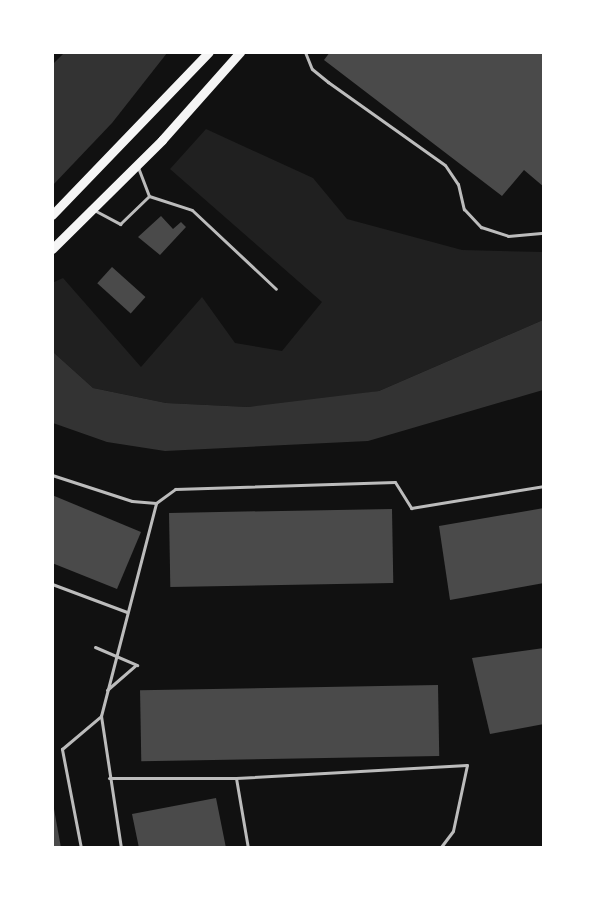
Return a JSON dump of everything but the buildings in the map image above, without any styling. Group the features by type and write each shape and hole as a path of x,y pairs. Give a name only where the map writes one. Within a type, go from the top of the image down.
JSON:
{"main road":[{"path":"52,215 209,52"},
{"path":"53,248 137,165 240,52"}],"lane":[{"path":"305,52 312,69 328,82 445,165 458,184 464,209 481,227 508,236 543,233"},
{"path":"137,165 149,196"},
{"path":"92,210 120,224 149,196"},
{"path":"149,196 192,210 276,289"},
{"path":"52,475 132,501 156,502 175,489 395,482 411,508 543,486"},
{"path":"121,848 101,716 113,655 127,612 156,502"},
{"path":"52,584 127,612"},
{"path":"95,647 137,665 106,691"},
{"path":"81,848 62,749 101,716"},
{"path":"109,778 236,778 467,765 453,831 440,848"},
{"path":"236,778 248,848"}],"shaded area":[{"path":"65,52 167,53 112,123 53,185 53,64"},
{"path":"206,129 313,178 347,219 462,250 543,252 543,320 379,391 316,401 248,407 166,403 93,388 53,352 52,283 63,278 141,367 202,297 235,343 282,351 322,302 170,169"},
{"path":"543,320 543,390 368,441 165,451 107,442 53,423 53,352 93,388 166,403 248,407 379,391"}]}
